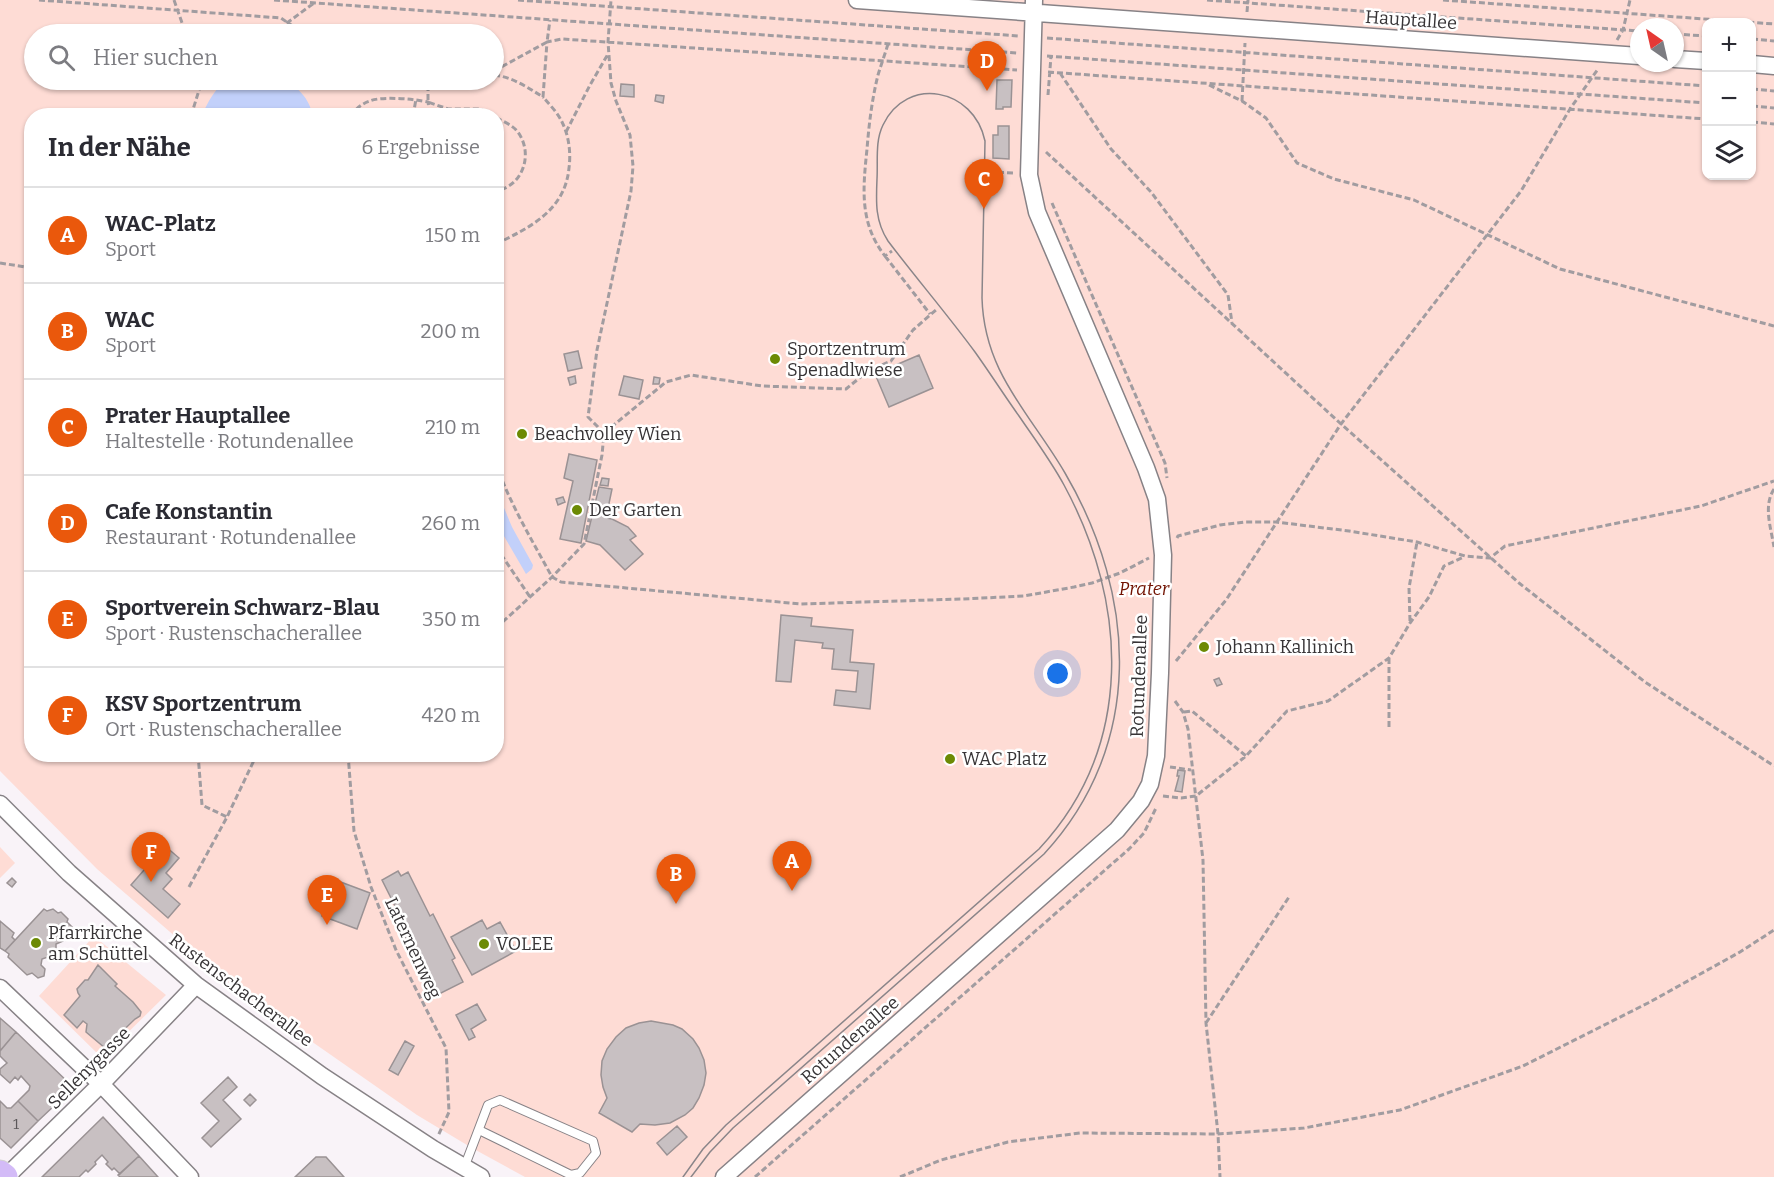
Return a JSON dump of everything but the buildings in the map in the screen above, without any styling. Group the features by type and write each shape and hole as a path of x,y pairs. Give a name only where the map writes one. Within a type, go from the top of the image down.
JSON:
{"main road":[{"path":"0,1174 5,1177"}],"street":[{"name":"Hauptallee","path":"857,0 959,7 1034,6 1246,28 1630,55"},
{"path":"959,7 975,0"},
{"name":"Rotundenallee","path":"724,1177 1117,830 1141,801 1150,784 1168,672 1170,551 1157,499 1146,468 1037,212 1029,175 1034,6"},
{"path":"1684,60 1702,61"},
{"path":"1756,64 1774,66"},
{"name":"Rustenschacherallee","path":"0,804 69,873 196,985 322,1076 433,1149 481,1177"},
{"name":"Sellenygasse","path":"5,1177 101,1084 196,985"},
{"path":"0,988 101,1084 190,1177"}],"lane":[{"path":"464,1168 478,1130 488,1105 500,1100 593,1141 596,1153 580,1173 571,1175 478,1130"}],"path":[{"path":"39,0 281,18 288,23 314,3"},
{"path":"174,0 182,24"},
{"path":"274,0 1702,103"},
{"path":"518,0 1016,36"},
{"path":"604,433 588,417 597,350 631,191 633,166 630,135 611,83 608,24 611,0"},
{"path":"1207,0 1248,1 1630,30"},
{"path":"1443,0 1774,24"},
{"path":"1220,1177 1218,1134 1206,1023 1203,860 1188,729 1183,712 1176,703 1168,672 1226,600 1341,424 1521,191 1570,109 1593,78 1623,30 1630,0"},
{"path":"1242,101 1248,1"},
{"path":"543,96 550,20"},
{"path":"1684,35 1702,36"},
{"path":"1048,38 1702,86"},
{"path":"504,67 548,42 562,39 1016,70"},
{"path":"1756,39 1774,41"},
{"path":"888,44 871,109 863,193 866,216 873,236 885,256 930,314"},
{"path":"565,134 609,52"},
{"path":"1048,95 1051,56"},
{"path":"1043,72 1702,119"},
{"path":"1059,73 1111,149 1151,192 1227,295 1232,323"},
{"path":"504,77 543,96 562,121 571,153 568,181 550,211 528,228 504,240"},
{"path":"1208,84 1242,101 1266,118 1297,163 1334,179 1414,200 1560,269 1774,326"},
{"path":"1756,89 1774,91"},
{"path":"193,108 199,90"},
{"path":"428,90 429,108"},
{"path":"414,108 416,99"},
{"path":"357,108 373,100 416,99 445,108"},
{"path":"1756,106 1774,108"},
{"path":"1756,122 1774,124"},
{"path":"504,123 516,130 524,143 526,153 522,173 510,186 504,188"},
{"path":"1045,162 1044,150 1341,424 1519,583 1645,681 1774,766"},
{"path":"989,172 1006,171 1029,175"},
{"path":"1049,195 1165,463 1168,484"},
{"path":"885,256 892,251"},
{"path":"0,263 24,267"},
{"path":"504,621 584,544 602,455 604,433 666,382 691,375 762,386 846,389 867,371 891,361 913,330 937,309"},
{"path":"504,486 552,577 561,582 801,604 1024,596 1074,587 1120,573 1149,558 1170,551 1178,536 1220,525 1245,522 1276,522 1349,531 1417,542 1465,556 1490,558 1504,546 1701,506 1774,481"},
{"path":"1774,489 1769,501 1768,513 1774,547"},
{"path":"1170,551 1178,536"},
{"path":"1410,623 1409,588 1417,542"},
{"path":"1165,786 1163,796 1180,798 1196,796 1246,756 1287,711 1328,701 1389,658 1410,623 1430,597 1444,567 1465,556"},
{"path":"504,559 530,597"},
{"path":"1168,672 1176,660 1176,649"},
{"path":"1389,658 1389,730"},
{"path":"1175,714 1176,693"},
{"path":"1183,712 1192,711 1246,756"},
{"path":"1171,757 1170,767 1191,770"},
{"path":"199,762 202,804 227,817"},
{"path":"189,887 227,817 253,762"},
{"name":"Laternenweg","path":"349,762 354,831 371,887 396,950 446,1047 448,1112 433,1149"},
{"path":"755,1177 1130,849 1144,833 1158,805"},
{"path":"1206,1023 1289,897"},
{"path":"900,1177 941,1160 1008,1142 1080,1133 1218,1134 1304,1128 1400,1110 1523,1066 1648,1003 1740,952 1774,930"}],"green space":[{"name":"Prater","path":"0,0 1774,0 1774,1177 525,1177 417,1115 235,988 97,869 0,771"},
{"path":"0,847 15,863 0,878"},
{"path":"94,936 166,995 102,1058 39,996"}],"water":[{"path":"298,90 311,108 205,108 215,91"},
{"path":"504,508 533,565 526,574 504,536"}],"tram line":[{"path":"683,1177 703,1149 726,1125 1039,849 1070,809 1092,765 1106,720 1111,673 1110,625 1101,577 1085,530 1064,485 1048,458 975,352 888,241 879,219 876,196 880,131 894,109 908,99 923,94 939,94 954,99 968,109 978,123 985,141 982,298 991,349 1011,391 1065,473 1089,520 1106,569 1117,619 1119,669 1114,718 1100,766 1077,811 1044,854 733,1128 710,1152 691,1177"}],"place":[{"name":"Cafe Konstantin","path":"987,91"},
{"name":"Prater Hauptallee","path":"984,209"},
{"name":"Sportzentrum Spenadlwiese","path":"775,359"},
{"name":"Beachvolley Wien","path":"522,434"},
{"name":"Der Garten","path":"577,510"},
{"name":"Johann Kallinich","path":"1204,647"},
{"name":"WAC Platz","path":"950,759"},
{"name":"KSV Sportzentrum","path":"151,882"},
{"name":"WAC-Platz","path":"792,891"},
{"name":"WAC","path":"676,904"},
{"name":"Sportverein Schwarz-Blau","path":"327,925"},
{"name":"Pfarrkirche am Schüttel","path":"36,943"},
{"name":"VOLEE","path":"484,944"}]}
